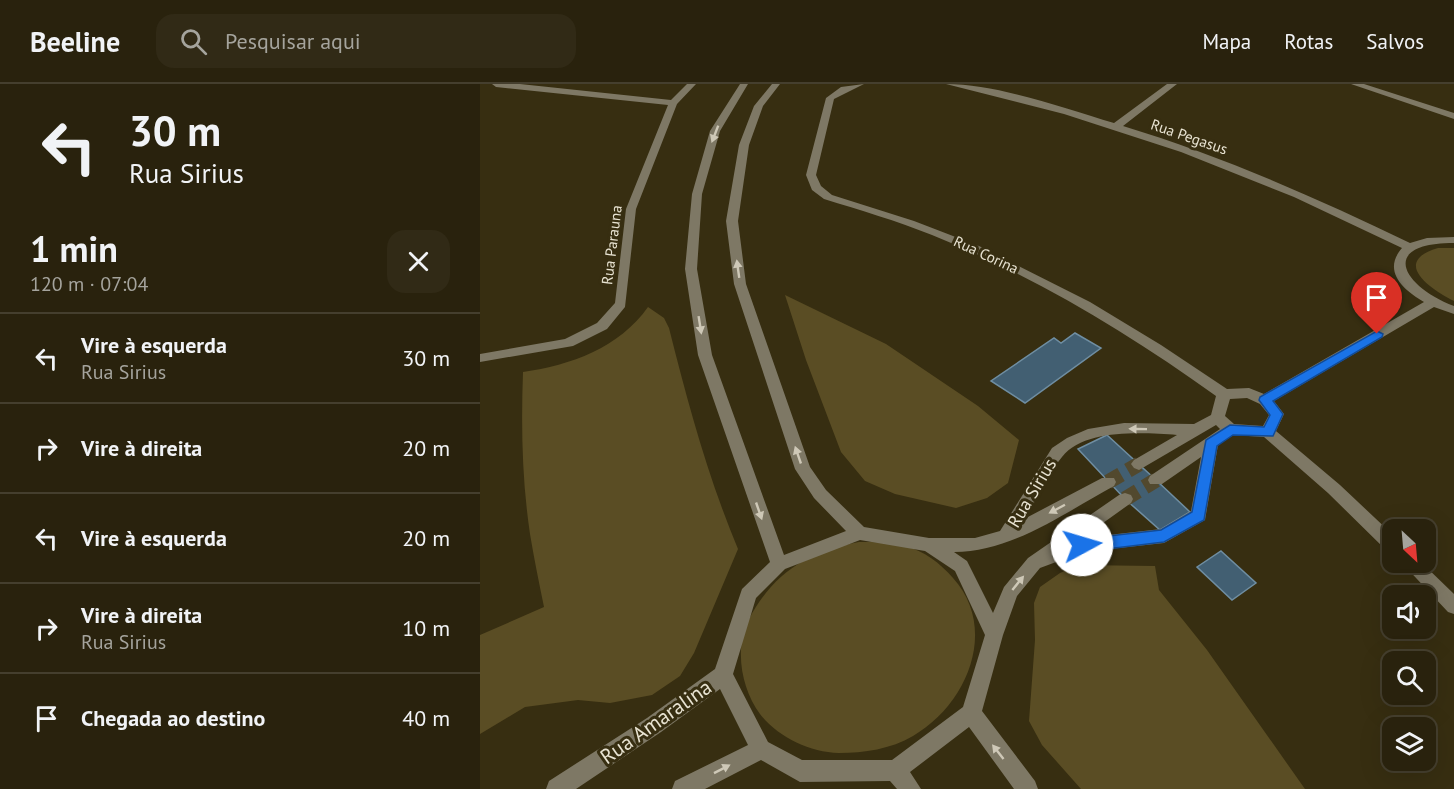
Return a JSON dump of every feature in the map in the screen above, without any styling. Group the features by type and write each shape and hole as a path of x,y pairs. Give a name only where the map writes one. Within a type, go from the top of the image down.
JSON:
{"street":[{"path":"496,84 673,103"},
{"name":"Rua Parauna","path":"480,358 568,343 602,326 621,304 631,209 673,103 692,84"},
{"path":"744,84 715,131 696,194 691,269 705,355 779,564"},
{"path":"776,84 759,106 744,145 732,221 740,284 803,470 820,494 859,533 779,564 748,594 723,675 761,749 800,771 895,770 971,713 994,635 1010,592 1034,563 1125,499"},
{"name":"Rua Corina","path":"860,84 844,89 830,98 811,175 816,188 828,197 935,232 1002,261 1064,294 1224,394"},
{"name":"Rua Pegasus","path":"950,84 1115,127 1270,182 1336,210 1408,247"},
{"path":"1115,127 1173,84"},
{"path":"1355,84 1454,116"},
{"path":"1454,240 1423,241 1408,247 1401,255 1399,266 1404,278 1416,290 1433,302 1454,310"},
{"path":"1265,400 1433,302"},
{"path":"1139,464 1217,418 1224,394 1249,393 1265,400 1277,414 1268,432"},
{"path":"1217,418 1230,429 1268,432 1334,489 1382,535"},
{"name":"Rua Sirius","path":"1006,536 1057,452 1068,442 1109,428 1197,430"},
{"path":"1156,480 1230,429"},
{"path":"1034,563 1082,545 1164,536 1199,515 1211,444"},
{"name":"Rua Sirius","path":"859,533 929,544 975,545 1006,536 1108,482"},
{"path":"929,544 961,566 994,635"},
{"path":"1420,573 1454,606"},
{"name":"Rua Amaralina","path":"557,789 654,725 723,675"},
{"path":"971,713 1027,789"},
{"path":"683,789 761,749"},
{"path":"895,770 910,789"}],"shaded area":[{"path":"1438,248 1454,248 1454,301 1426,283 1416,268 1417,260"},
{"path":"785,295 886,344 978,406 1019,440 1008,483 987,498 956,508 895,494 865,481 841,452 806,360"},
{"path":"648,307 664,318 669,328 699,440 738,549 694,653 680,676 652,695 610,703 578,700 525,707 480,734 480,635 544,607 525,494 522,433 523,372 559,365 593,352 623,333"},
{"path":"859,542 888,543 912,548 943,567 967,598 974,620 975,642 962,686 949,705 932,722 913,736 887,747 858,752 828,752 795,742 776,730 760,714 753,704 744,680 742,642 749,619 769,589 781,577 794,567 824,551"},
{"path":"1078,565 1155,566 1159,590 1207,650 1305,789 1081,789 1042,745 1029,721 1035,640 1034,603 1040,587 1060,573"}],"building":[{"path":"1075,333 1101,348 1025,403 991,381 1054,338 1061,343"},
{"path":"1107,435 1190,512 1160,530 1125,499 1078,449"},
{"path":"1221,551 1256,583 1232,600 1197,567"}],"tunnel":[{"path":"1108,482 1139,464"},
{"path":"1125,499 1156,480"}],"route":[{"path":"1082,545 1164,536 1199,515 1211,444 1230,429 1268,432 1277,414 1265,400 1377,334"}]}
